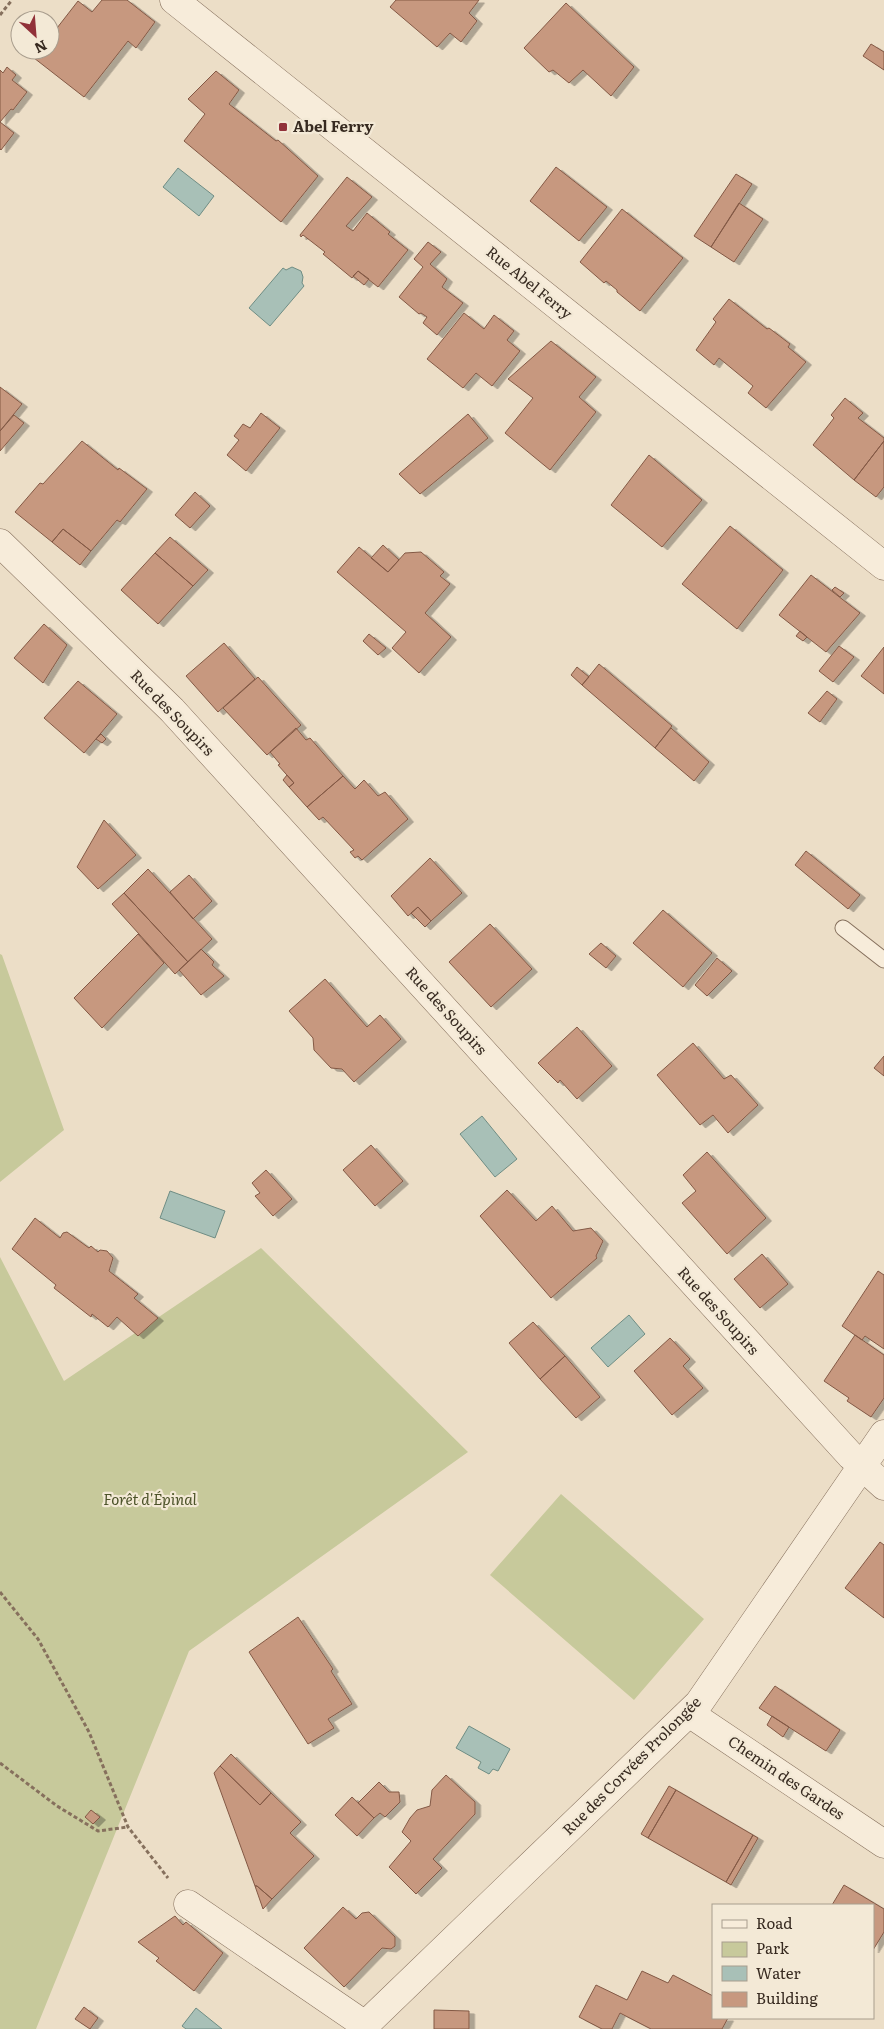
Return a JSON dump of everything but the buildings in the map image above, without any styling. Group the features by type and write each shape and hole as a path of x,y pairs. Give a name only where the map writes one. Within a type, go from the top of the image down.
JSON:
{"street":[{"name":"Rue Abel Ferry","path":"174,0 884,566"},
{"name":"Rue des Soupirs","path":"0,543 172,710 861,1467 884,1486"},
{"name":"Rue des Corvées Prolongée","path":"366,2028 699,1703 884,1434"},
{"name":"Chemin des Gardes","path":"689,1713 884,1844"},
{"path":"188,1904 366,2028"}],"lane":[{"path":"843,928 884,960"}],"path":[{"path":"0,15 12,0"},
{"path":"0,1592 38,1639 90,1732 128,1828 188,1904"},
{"path":"0,1763 57,1806 98,1831 128,1828"}],"green space":[{"path":"0,954 2,955 64,1130 0,1182"},
{"name":"Forêt d'Épinal","path":"261,1248 468,1452 189,1651 36,2029 0,2029 0,1257 64,1381"},
{"path":"561,1494 704,1619 634,1700 490,1575"}],"water":[{"path":"178,168 214,196 199,216 163,187"},
{"path":"292,267 301,271 304,286 270,326 249,308 283,268 286,270"},
{"path":"482,1116 517,1159 495,1177 460,1134"},
{"path":"170,1191 225,1211 215,1238 160,1218"},
{"path":"629,1315 645,1334 608,1367 591,1348"},
{"path":"469,1726 510,1749 498,1771 493,1769 489,1774 478,1768 481,1762 456,1748"},
{"path":"196,2008 222,2029 186,2029 182,2026"}],"place":[{"name":"Abel Ferry","path":"283,127"}]}
